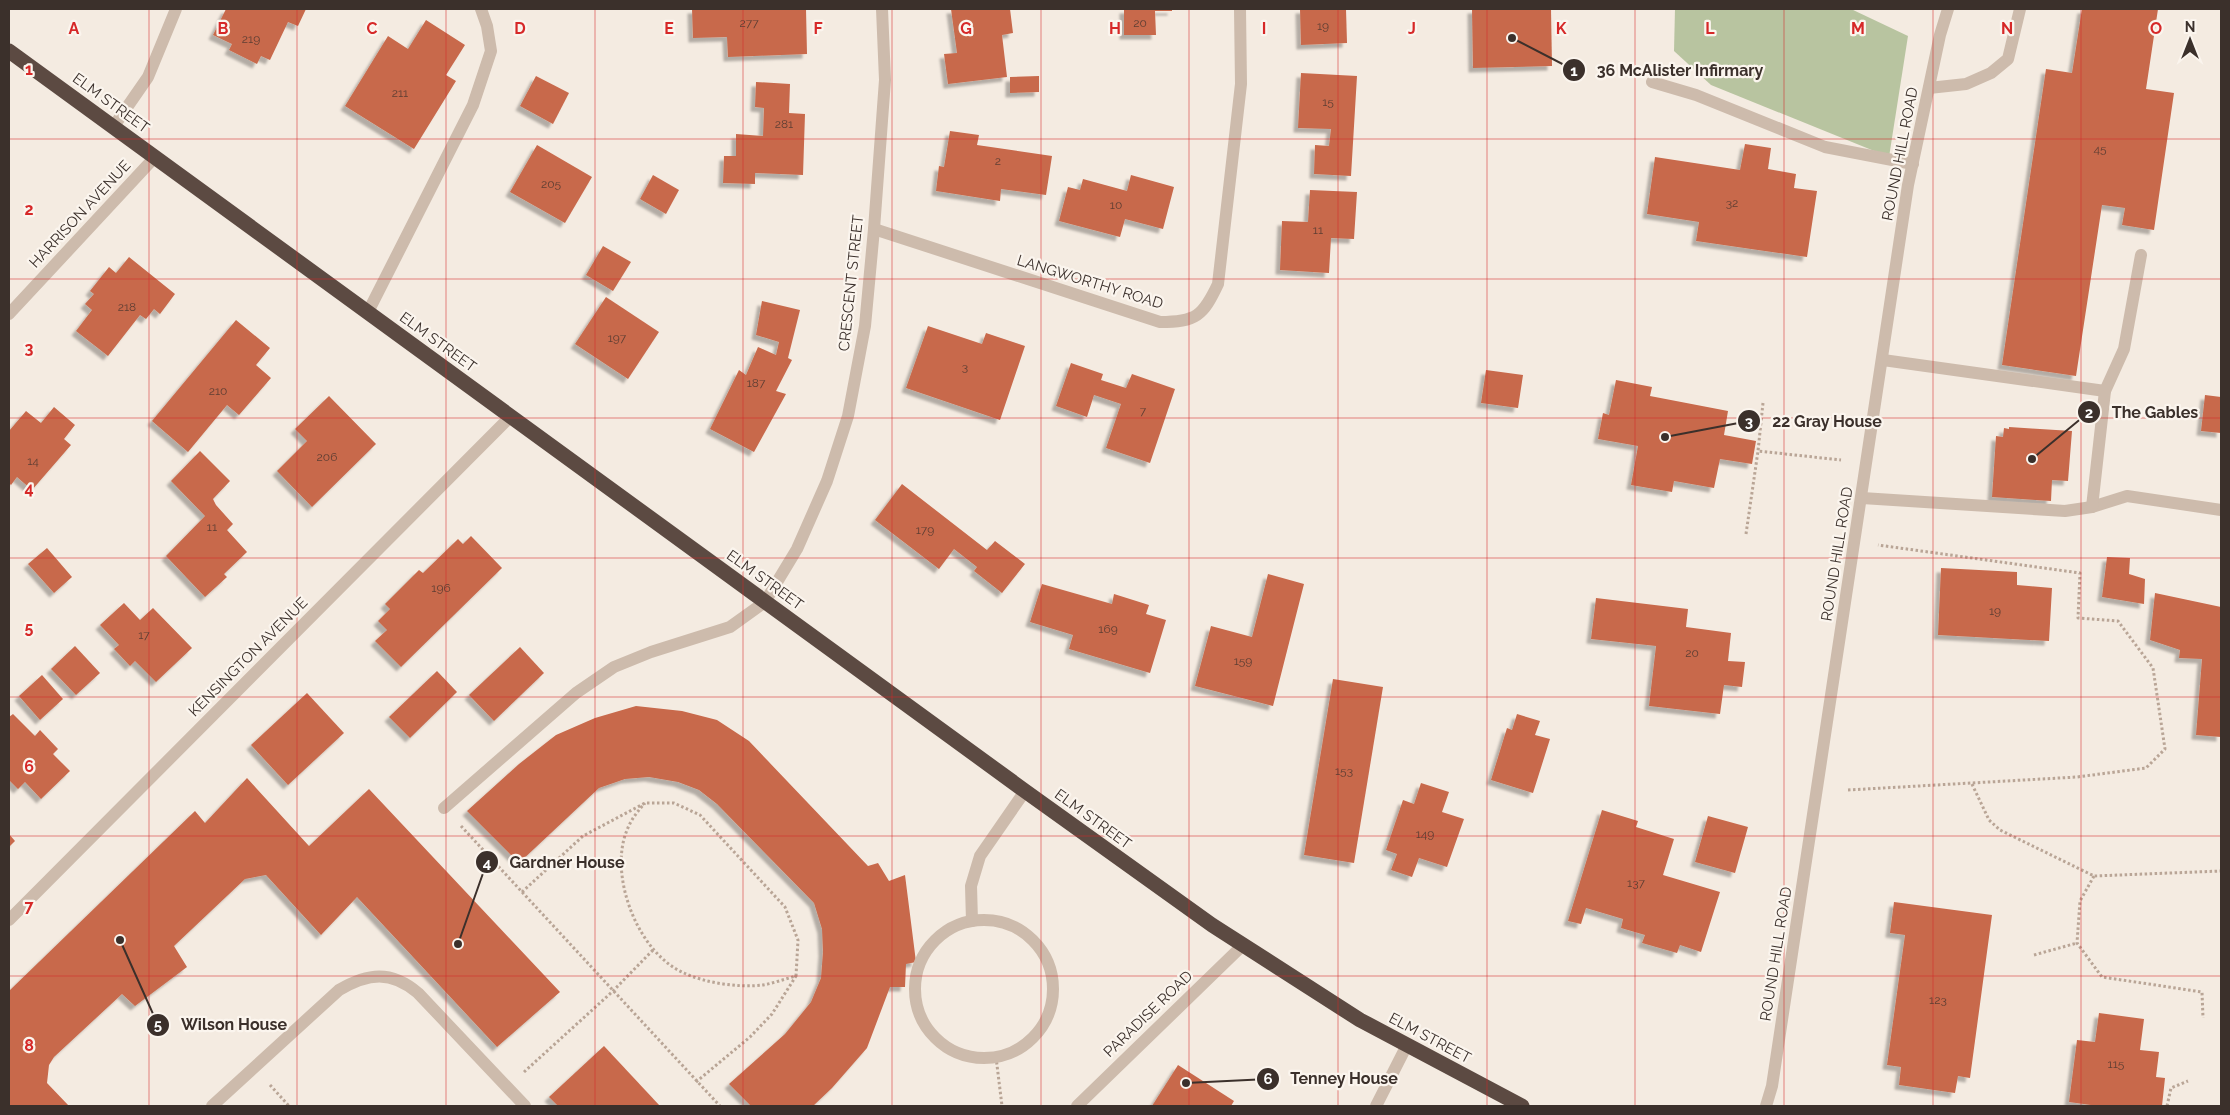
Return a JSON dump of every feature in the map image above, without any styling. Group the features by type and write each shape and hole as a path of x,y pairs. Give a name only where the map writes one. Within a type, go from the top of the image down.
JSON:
{"highway":[{"name":"ELM STREET","path":"9,51 1024,791 1242,946 1360,1020 1522,1106"}],"street":[{"path":"114,126 148,77 176,9"},
{"path":"368,312 474,105 491,51 488,26 481,9"},
{"name":"CRESCENT STREET","path":"765,602 797,549 823,490 848,416 865,326 874,229 885,80 882,9"},
{"name":"LANGWORTHY ROAD","path":"874,229 1160,322 1182,322 1206,309 1218,284 1240,84 1240,9"},
{"name":"ROUND HILL ROAD","path":"1766,1106 1772,1086 1913,164 1940,34 1948,9"},
{"path":"1929,88 1966,84 1991,73 2008,59 2020,9"},
{"path":"1652,82 1696,95 1825,147 1913,164"},
{"name":"HARRISON AVENUE","path":"9,314 155,157"},
{"path":"2092,506 2105,391 2124,349 2140,255"},
{"path":"1883,360 2105,391"},
{"name":"KENSINGTON AVENUE","path":"9,920 511,416"},
{"path":"1862,498 2065,511 2127,496 2221,510"},
{"path":"444,808 576,693 614,668 650,652 730,627 765,602"},
{"path":"972,921 971,886 980,856 1024,791"},
{"path":"993,920 1020,931 1032,939 1045,956 1052,977 1053,998 1046,1019 1038,1031 1017,1050 996,1057 972,1057 950,1049 931,1034 919,1013 915,989 919,966 930,945 949,929 972,921 993,920"},
{"name":"PARADISE ROAD","path":"1077,1106 1242,946"},
{"path":"212,1106 339,990 353,982 371,977 387,977 404,981 525,1106"},
{"path":"1376,1106 1407,1045"}],"path":[{"path":"1746,534 1763,403"},
{"path":"1758,451 1868,463"},
{"path":"1848,790 2077,777 2146,768 2165,748 2153,668 2118,621 2078,618 2080,573 1856,541"},
{"path":"1972,784 1989,820 2000,830 2094,876 2221,871"},
{"path":"522,892 583,836 645,803 674,803 700,815 785,907 798,940 796,976 772,1014 750,1037 696,1082"},
{"path":"645,803 631,819 623,840 622,880 638,927 653,950 664,961 684,973 704,979 762,985 796,976"},
{"path":"444,808 612,992 720,1106"},
{"path":"2094,876 2080,901 2077,942 2102,977 2202,992 2203,1018"},
{"path":"2034,954 2077,942"},
{"path":"507,1086 612,992 653,950"},
{"path":"996,1057 1002,1106"},
{"path":"2167,1106 2171,1088 2188,1081"}],"green space":[{"path":"1675,9 1851,9 1908,36 1889,157 1711,85 1674,51"}],"building":[{"path":"226,9 306,9 298,26 288,22 270,60 261,56 257,64 229,50 232,44 213,35"},
{"path":"692,9 806,9 807,54 728,57 727,37 693,38"},
{"path":"951,9 1010,9 1013,33 1002,35 1007,77 948,84 944,54 957,53"},
{"path":"1124,9 1172,9 1172,11 1155,11 1156,35 1124,35"},
{"path":"1300,9 1346,9 1347,43 1301,45"},
{"path":"1472,9 1551,9 1552,66 1473,68"},
{"path":"2082,9 2158,9 2146,89 2174,93 2154,230 2122,225 2125,208 2102,205 2076,376 2002,365 2046,69 2072,73"},
{"path":"426,20 465,45 446,75 456,81 414,149 345,106 388,36 408,49"},
{"path":"1301,73 1357,76 1351,176 1314,174 1315,145 1329,146 1331,129 1298,128"},
{"path":"536,76 569,93 553,124 520,106"},
{"path":"1039,76 1039,92 1010,93 1010,77"},
{"path":"756,82 790,84 789,113 805,114 803,175 755,173 755,184 723,183 724,156 736,156 736,134 763,136 764,108 755,107"},
{"path":"950,131 979,135 977,145 1052,156 1046,195 1001,189 1000,201 936,191 939,166 944,167"},
{"path":"1745,144 1771,148 1768,169 1796,174 1794,188 1817,191 1807,257 1696,241 1699,222 1647,214 1655,157 1740,170"},
{"path":"537,145 592,177 565,223 510,192"},
{"path":"653,175 679,190 666,214 640,199"},
{"path":"1131,175 1174,187 1163,229 1125,219 1120,237 1059,221 1068,187 1080,190 1083,179 1127,191"},
{"path":"1310,190 1357,192 1354,239 1331,238 1329,273 1280,270 1282,221 1308,222"},
{"path":"603,246 631,262 613,291 586,275"},
{"path":"129,257 175,294 160,314 154,309 146,319 140,315 108,356 76,331 92,310 85,304 94,294 90,291 109,267 116,273"},
{"path":"606,297 659,332 628,379 575,344"},
{"path":"762,301 800,310 788,358 792,360 776,391 786,394 754,452 710,429 739,370 746,375 758,347 776,355 779,342 756,335"},
{"path":"236,320 270,348 256,365 271,378 239,415 227,405 188,452 152,421"},
{"path":"928,326 982,344 986,333 1025,346 1000,420 906,388"},
{"path":"1071,363 1103,374 1101,380 1126,388 1132,374 1175,389 1150,463 1106,448 1121,404 1094,395 1087,417 1056,406"},
{"path":"1486,370 1523,375 1518,408 1481,403"},
{"path":"1616,380 1652,387 1650,396 1728,411 1724,435 1756,441 1752,464 1720,459 1714,488 1674,481 1672,492 1631,485 1638,446 1598,439 1603,413 1609,415"},
{"path":"2205,395 2221,397 2221,433 2201,431"},
{"path":"329,396 376,444 312,507 277,471 307,441 295,429"},
{"path":"54,407 75,425 64,439 71,445 32,490 17,477 11,485 9,483 9,431 26,411 41,423"},
{"path":"2009,427 2072,431 2068,481 2052,480 2051,501 1992,497 1996,436 2003,437 2004,428 2009,429"},
{"path":"200,451 230,481 213,499 233,524 227,530 247,552 224,574 227,577 205,597 166,556 205,516 171,481"},
{"path":"902,484 987,550 995,541 1025,564 1002,593 974,571 977,567 954,549 939,569 875,520"},
{"path":"471,536 502,568 401,667 375,641 387,630 378,621 390,609 385,604 419,570 423,573 458,539 463,544"},
{"path":"47,548 72,577 54,593 28,564"},
{"path":"2107,557 2130,558 2129,574 2145,579 2144,604 2102,597"},
{"path":"1941,568 2017,572 2017,585 2052,588 2049,641 1938,635"},
{"path":"1268,574 1304,584 1273,706 1195,686 1211,626 1252,637"},
{"path":"1042,584 1112,604 1114,594 1149,605 1146,614 1166,620 1150,673 1069,649 1073,635 1030,622"},
{"path":"2155,593 2221,607 2221,737 2196,735 2202,659 2179,658 2180,650 2150,640"},
{"path":"1596,598 1688,609 1686,627 1731,633 1728,661 1745,662 1742,687 1724,685 1720,714 1649,706 1656,646 1591,639"},
{"path":"124,603 140,620 153,608 192,648 156,682 135,661 130,666 114,649 119,645 100,625"},
{"path":"75,646 100,673 76,695 51,669"},
{"path":"520,647 544,673 494,721 469,695"},
{"path":"437,671 457,692 410,738 389,717"},
{"path":"42,675 63,699 40,720 19,696"},
{"path":"1333,679 1383,687 1354,863 1304,855"},
{"path":"307,693 344,733 288,785 251,745"},
{"path":"636,706 682,711 717,720 749,741 868,866 878,863 889,881 905,875 916,962 906,964 905,987 890,987 867,1048 832,1088 813,1106 751,1106 729,1084 785,1034 811,1002 821,978 823,952 822,929 814,903 717,804 699,790 678,782 649,777 625,779 599,788 519,863 467,811 519,764 556,735 595,718"},
{"path":"13,714 35,736 40,730 58,749 53,754 70,771 41,799 25,782 18,789 9,780 9,717"},
{"path":"1517,714 1540,721 1535,735 1550,739 1533,793 1491,780 1507,728 1512,730"},
{"path":"247,778 309,846 369,789 560,992 497,1047 357,897 321,935 266,875 245,879 174,946 187,967 135,1006 122,994 54,1057 49,1065 47,1083 69,1106 9,1106 9,991 195,811 205,823"},
{"path":"1421,783 1449,792 1442,812 1464,819 1447,867 1419,858 1412,877 1391,870 1397,854 1386,850 1403,800 1414,804"},
{"path":"1602,810 1638,821 1636,827 1674,839 1663,875 1720,892 1701,952 1680,945 1677,953 1642,943 1645,935 1621,928 1623,919 1586,908 1581,924 1568,921"},
{"path":"1708,816 1748,827 1735,873 1695,862"},
{"path":"9,834 15,841 9,847"},
{"path":"1894,902 1992,915 1970,1078 1958,1076 1955,1093 1899,1085 1901,1067 1887,1065 1905,935 1890,933"},
{"path":"2099,1013 2144,1019 2140,1050 2159,1052 2156,1077 2165,1078 2162,1106 2098,1106 2069,1102 2077,1040 2095,1042"},
{"path":"604,1046 660,1106 558,1106 549,1097"},
{"path":"1178,1065 1234,1101 1231,1106 1152,1106"}],"place":[{"name":"36 McAlister Infirmary","path":"1512,38"},
{"name":"22 Gray House","path":"1665,437"},
{"name":"The Gables","path":"2032,459"},
{"name":"Wilson House","path":"120,940"},
{"name":"Gardner House","path":"458,944"},
{"name":"Tenney House","path":"1186,1083"}]}
